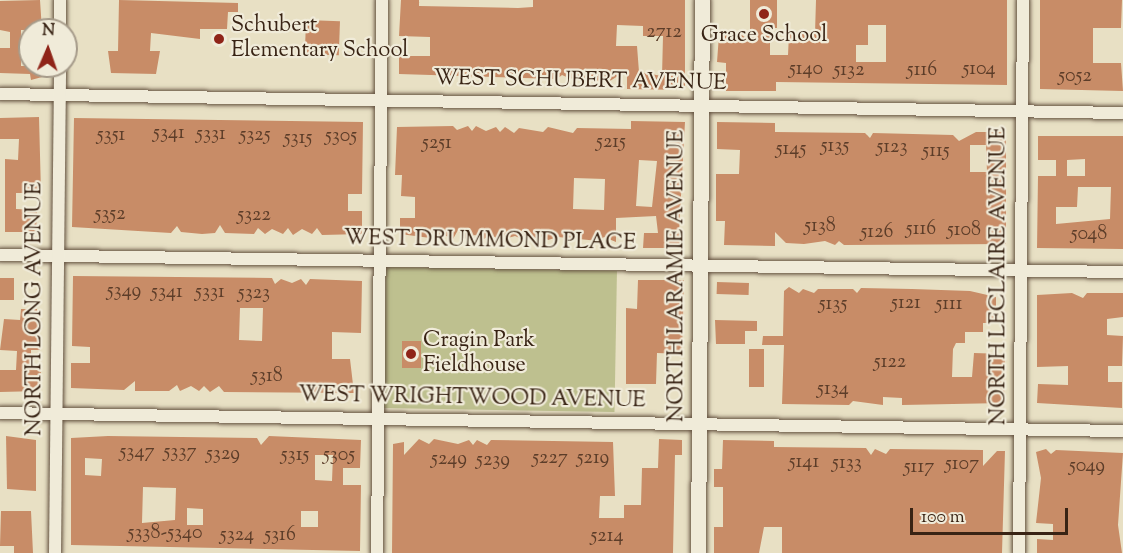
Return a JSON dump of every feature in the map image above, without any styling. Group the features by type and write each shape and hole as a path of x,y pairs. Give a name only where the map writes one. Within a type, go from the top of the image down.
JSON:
{"street":[{"path":"60,0 60,18"},
{"path":"377,553 382,0"},
{"name":"NORTH LARAMIE AVENUE","path":"698,553 702,0"},
{"name":"NORTH LECLAIRE AVENUE","path":"1019,553 1023,0"},
{"name":"NORTH LONG AVENUE","path":"55,553 60,78"},
{"name":"WEST SCHUBERT AVENUE","path":"0,94 1123,113"},
{"name":"WEST DRUMMOND PLACE","path":"0,255 1123,272"},
{"name":"WEST WRIGHTWOOD AVENUE","path":"0,413 1123,431"}],"green space":[{"path":"386,267 617,271 615,412 384,408"}],"building":[{"path":"40,0 41,18 18,18 18,74 0,73 0,48 10,48 10,32 0,30 0,1"},
{"path":"119,0 238,3 238,12 228,12 227,29 200,29 200,39 151,33 150,51 160,51 156,74 111,73 108,51 118,51"},
{"path":"401,0 419,0 419,6 518,8 533,7 533,0 685,0 685,90 627,89 627,70 610,81 580,80 577,74 571,79 562,75 557,79 399,74 399,56 430,56 430,37 399,36","holes":["617,25 643,26 643,36 663,36 662,76 639,72 637,46 616,46"]},
{"path":"750,0 777,0 777,28 770,28 770,55 788,55 789,34 815,33 816,0 1007,0 1007,85 776,82 776,91 726,91 726,63 717,62 719,35 739,33 750,41","holes":["868,25 886,25 886,62 856,62 856,45 868,45"]},
{"path":"1040,0 1122,0 1121,28 1093,28 1093,63 1121,63 1123,91 1040,89"},
{"path":"306,20 340,21 339,55 305,54"},
{"path":"39,117 41,193 16,193 16,209 37,210 36,232 5,232 5,159 18,160 19,139 0,139 0,118"},
{"path":"74,118 363,122 362,194 348,194 348,211 362,211 362,234 322,235 317,228 312,234 302,229 293,235 288,228 283,234 272,229 265,234 258,228 254,234 225,233 220,225 215,233 202,234 181,232 177,226 171,233 72,227"},
{"path":"631,121 685,122 679,233 684,233 684,248 643,248 644,233 658,233 656,216 616,218 616,242 604,237 599,241 558,237 548,240 543,236 534,240 528,236 524,240 515,236 501,240 490,235 484,239 475,235 464,239 458,230 453,239 442,234 438,239 400,234 400,218 415,218 415,197 401,196 402,175 395,175 397,127 453,126 457,130 468,126 472,131 476,126 486,131 496,127 500,132 505,127 514,133 519,128 543,132 548,127 573,133 577,128 631,129","holes":["639,160 657,161 652,207 636,206","574,178 605,179 604,210 573,209"]},
{"path":"717,122 775,123 775,132 865,133 870,138 873,133 953,135 959,141 976,132 1006,132 1006,244 844,245 839,241 835,245 825,241 804,244 786,243 775,232 775,246 724,245 725,221 716,221 716,174 739,174 740,150 717,149","holes":["970,145 986,145 987,172 970,172"]},
{"path":"1038,136 1123,136 1123,249 1037,248 1038,176 1056,176 1056,160 1038,160","holes":["1085,159 1085,176 1067,176 1067,160","1078,187 1111,187 1110,219 1056,224 1056,207 1077,207"]},
{"path":"73,276 272,278 275,284 281,279 292,283 301,279 306,285 310,279 362,281 361,333 332,332 332,359 350,359 354,393 224,392 219,386 210,392 204,386 199,391 191,386 180,391 177,385 169,391 135,391 135,381 124,390 71,388 71,363 90,363 90,347 72,346","holes":["240,308 263,308 262,341 239,340"]},
{"path":"0,278 14,278 14,300 0,300"},
{"path":"638,280 684,280 682,354 657,353 656,384 626,384 626,308 637,309"},
{"path":"717,282 749,283 749,295 717,294"},
{"path":"789,287 799,293 803,289 814,293 818,289 853,289 857,293 861,288 912,289 970,291 996,297 996,323 983,323 983,332 965,332 965,343 956,343 953,349 952,377 972,377 974,353 1005,354 1004,403 902,405 902,398 883,397 883,405 853,401 849,405 782,404 784,345 762,345 763,336 783,336 784,291"},
{"path":"1072,293 1083,298 1087,293 1123,293 1123,317 1107,319 1107,335 1123,336 1122,366 1108,366 1108,382 1122,382 1122,408 1037,403 1038,384 1068,385 1068,366 1037,367 1037,295"},
{"path":"21,309 37,309 40,350 31,350 31,367 41,372 40,391 0,392 0,370 16,370 17,351 0,350 4,319 20,320"},
{"path":"715,320 757,321 757,331 745,331 745,344 716,344"},
{"name":"Cragin Park Fieldhouse","path":"402,341 421,341 421,368 402,368"},
{"path":"749,349 764,349 764,387 749,387"},
{"path":"6,436 36,440 36,491 7,489"},
{"path":"108,436 257,438 261,445 269,436 361,440 360,468 343,468 343,485 361,485 360,551 71,545 71,438","holes":["315,455 333,455 332,481 315,480","85,458 102,459 101,476 85,475","143,487 176,488 175,520 142,523","187,508 203,509 203,525 187,525","301,511 318,511 318,527 301,527"]},
{"path":"419,439 429,444 434,439 458,444 469,440 473,445 477,440 487,445 491,440 613,442 615,496 600,496 599,518 624,518 624,505 641,505 642,468 658,468 659,439 682,440 682,455 675,455 673,553 392,553 393,444 404,442 404,455"},
{"path":"723,440 774,441 774,447 866,448 871,455 875,449 886,454 890,449 983,450 983,466 997,451 1005,451 1002,553 782,553 782,527 764,527 759,553 714,553 714,527 723,527 723,487 714,487 714,469 722,469"},
{"path":"1046,449 1051,454 1056,450 1123,453 1118,525 1122,553 1037,553 1037,539 1053,540 1053,524 1036,523 1041,478 1036,452"},
{"path":"1,511 31,511 33,553 14,553 14,546 0,546"}],"place":[{"name":"Grace School","path":"764,14"},
{"name":"Schubert Elementary School","path":"219,39"},
{"name":"Cragin Park Fieldhouse","path":"411,354"}]}
